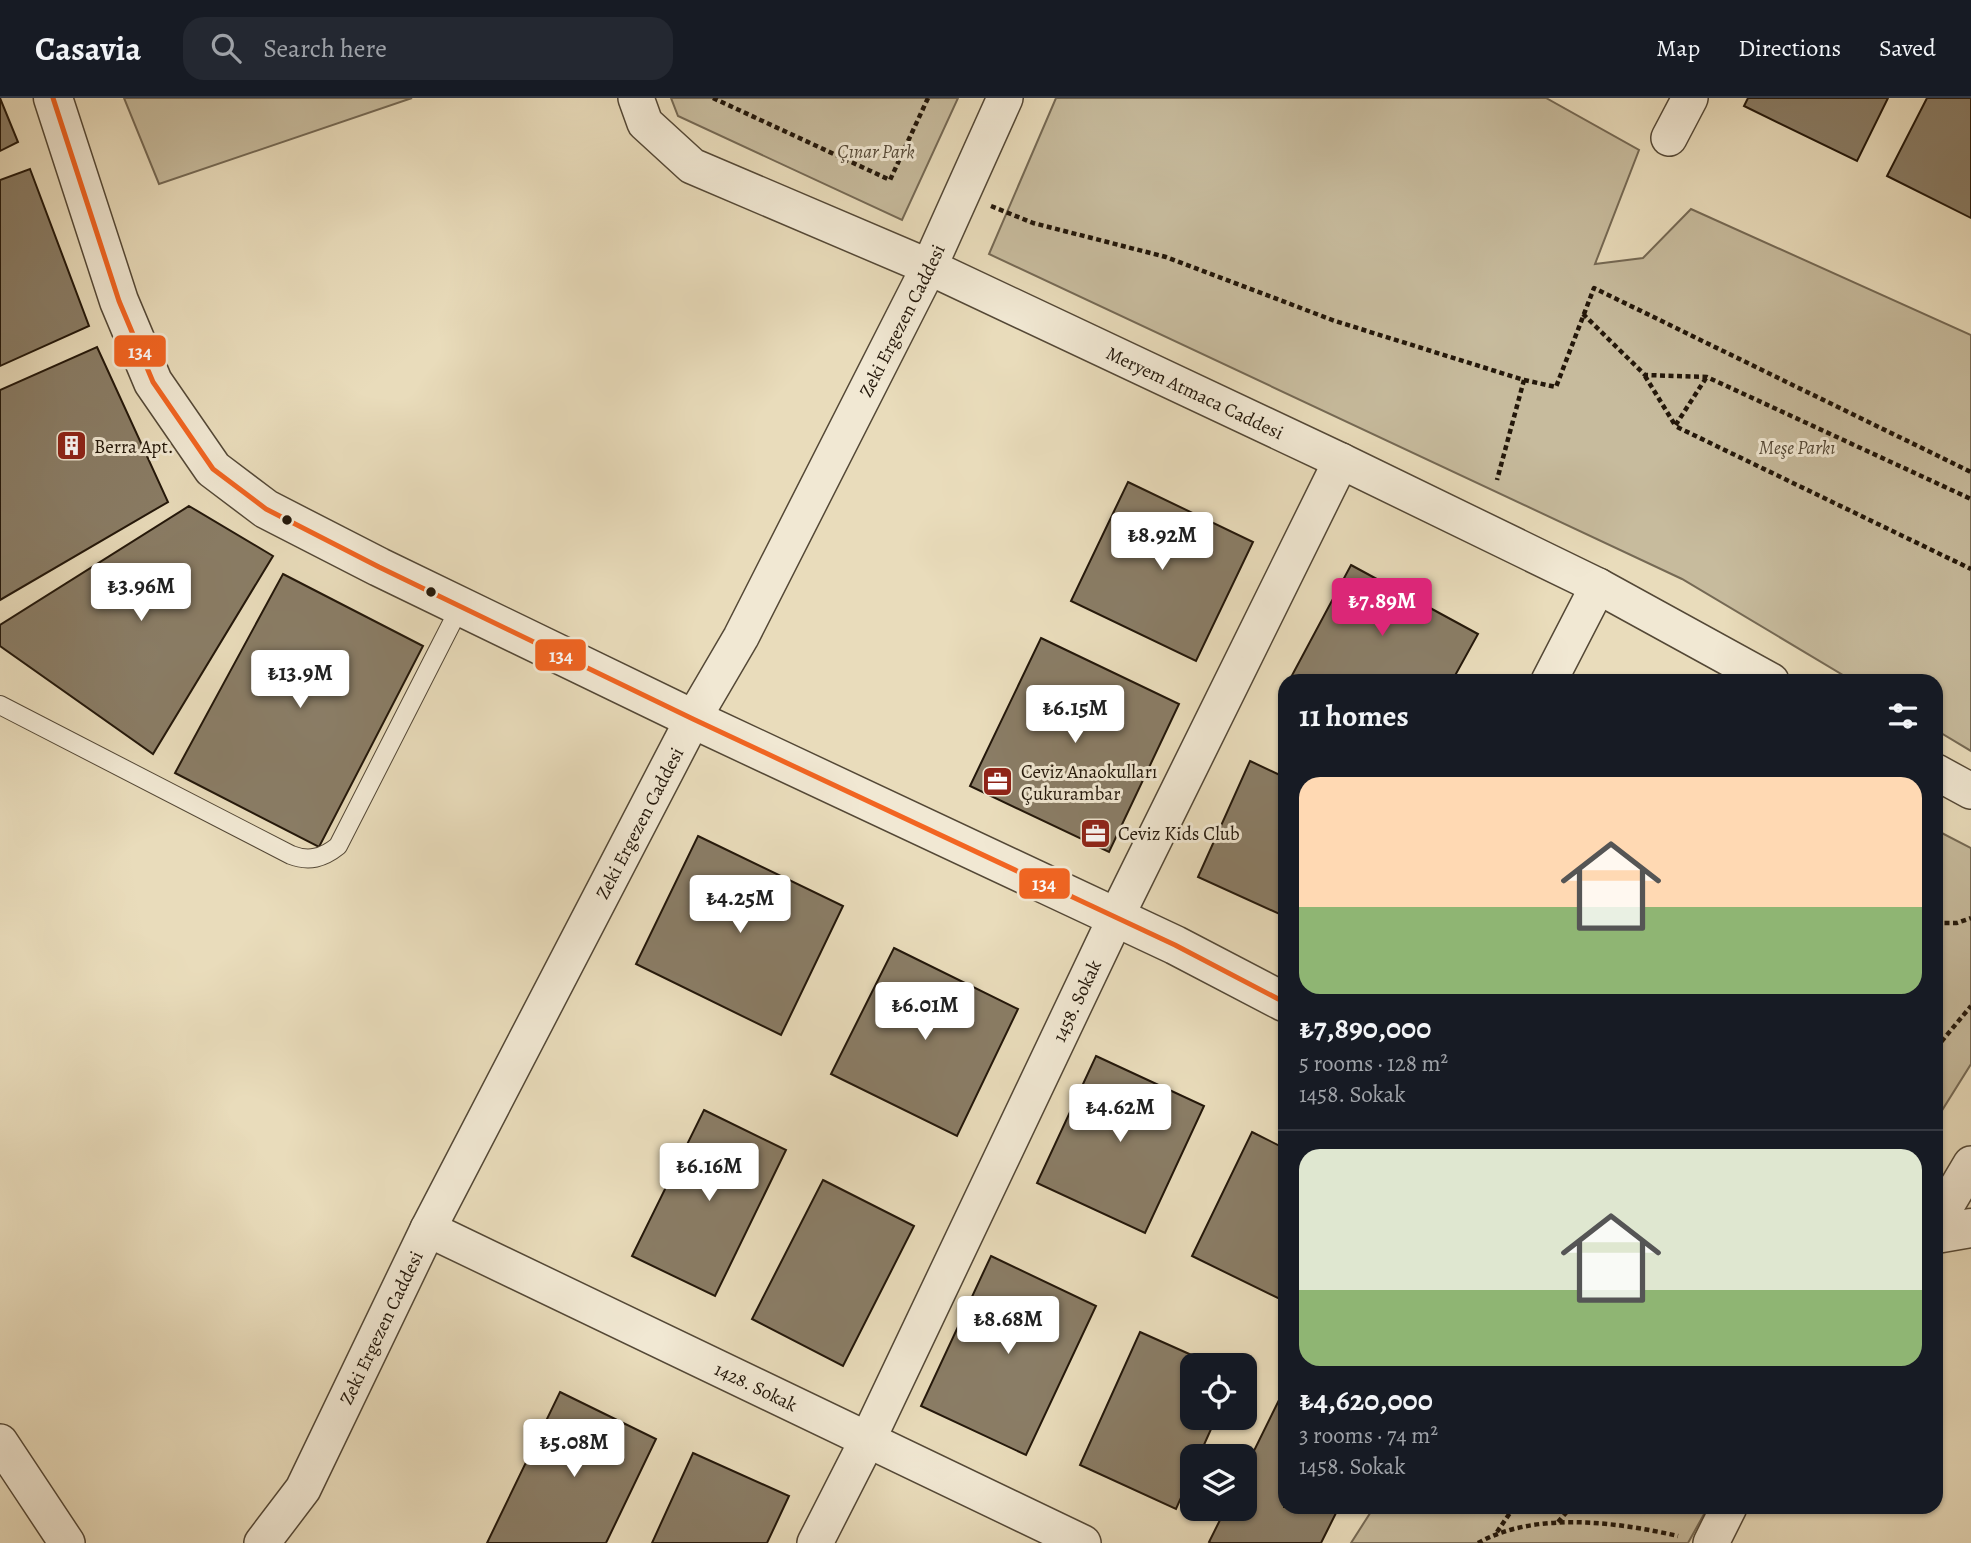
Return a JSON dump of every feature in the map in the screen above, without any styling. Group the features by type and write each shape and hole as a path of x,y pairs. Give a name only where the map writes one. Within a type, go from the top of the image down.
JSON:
{"street":[{"path":"53,98 119,301 153,382 213,468 266,509 460,607 1116,917 1278,999"},
{"name":"Meryem Atmaca Caddesi","path":"636,98 645,123 692,166 929,267 1341,461 1598,586 1758,674"},
{"name":"Zeki Ergezen Caddesi","path":"262,1543 303,1489 428,1229 693,719 741,637 929,267 1005,98"},
{"path":"1669,138 1690,98"},
{"name":"1458. Sokak","path":"815,1543 868,1438 1116,917 1341,461"},
{"path":"1553,674 1598,586"},
{"path":"1943,776 1971,791"},
{"path":"1943,1211 1971,1164"},
{"path":"1943,1233 1971,1228"},
{"name":"1428. Sokak","path":"428,1229 1083,1543"},
{"path":"0,1442 67,1543"},
{"path":"1700,1541 1723,1514"}],"lane":[{"path":"0,705 291,855 300,858 320,857 338,846 460,607"}],"path":[{"path":"713,98 890,180 928,98"},
{"path":"962,194 1033,223 1166,257 1335,321 1524,380 1556,387 1594,288 1971,472"},
{"path":"1583,314 1645,375 1675,426 1971,569"},
{"path":"1645,375 1707,377 1971,499"},
{"path":"1675,426 1707,377"},
{"path":"1497,480 1524,380"},
{"path":"1943,923 1957,923 1971,918"},
{"path":"1943,1040 1971,1006"},
{"path":"1496,1533 1509,1514"},
{"path":"1557,1522 1564,1514"},
{"path":"1478,1543 1496,1533 1557,1522 1612,1524 1700,1541"}],"green space":[{"path":"124,98 412,98 159,184"},
{"name":"Çınar Park","path":"671,98 958,98 902,220 678,116"},
{"name":"Meşe Parkı","path":"1056,98 1546,98 1639,150 1595,264 1643,258 1691,209 1971,335 1971,751 1943,734 1943,674 1841,674 1682,579 989,254"},
{"path":"1943,834 1971,848 1971,1064 1943,1109"},
{"path":"1370,1514 1704,1514 1688,1543 1351,1543"}],"building":[{"path":"0,98 18,142 0,151"},
{"path":"1748,98 1888,98 1857,161 1744,106"},
{"path":"1927,98 1971,98 1971,218 1887,176"},
{"path":"30,169 89,326 0,366 0,180"},
{"name":"Berra Apt.","path":"97,347 168,502 0,600 0,390"},
{"path":"1128,482 1253,542 1196,661 1071,601"},
{"path":"189,506 273,556 153,754 0,646 0,625"},
{"path":"1351,565 1478,634 1456,674 1293,674"},
{"path":"283,574 423,646 319,847 175,773"},
{"path":"1041,638 1179,704 1109,852 970,786"},
{"path":"1250,761 1278,774 1278,913 1198,877"},
{"path":"698,836 843,906 781,1035 636,964"},
{"path":"894,948 1018,1009 957,1136 831,1074"},
{"path":"1096,1056 1204,1106 1145,1233 1037,1183"},
{"path":"704,1110 786,1150 715,1296 632,1256"},
{"path":"1252,1132 1278,1145 1278,1298 1192,1256"},
{"path":"823,1180 914,1226 843,1366 752,1319"},
{"path":"991,1256 1096,1306 1026,1455 921,1406"},
{"path":"1140,1332 1187,1353 1180,1353 1180,1430 1211,1430 1204,1444 1180,1444 1180,1500 1176,1509 1080,1465"},
{"path":"560,1392 656,1439 606,1543 487,1543"},
{"path":"1278,1402 1278,1514 1336,1514 1321,1543 1209,1542 1220,1521 1257,1521 1257,1445"},
{"path":"693,1453 789,1496 767,1543 652,1543"}],"transit line":[{"name":"134","path":"53,98 119,301 153,382 213,469 266,509 379,567 693,719 1175,945 1278,999"}],"place":[{"name":"Berra Apt.","path":"71,446"},
{"name":"Ceviz Anaokulları Çukurambar","path":"998,782"},
{"name":"Ceviz Kids Club","path":"1095,833"}]}
